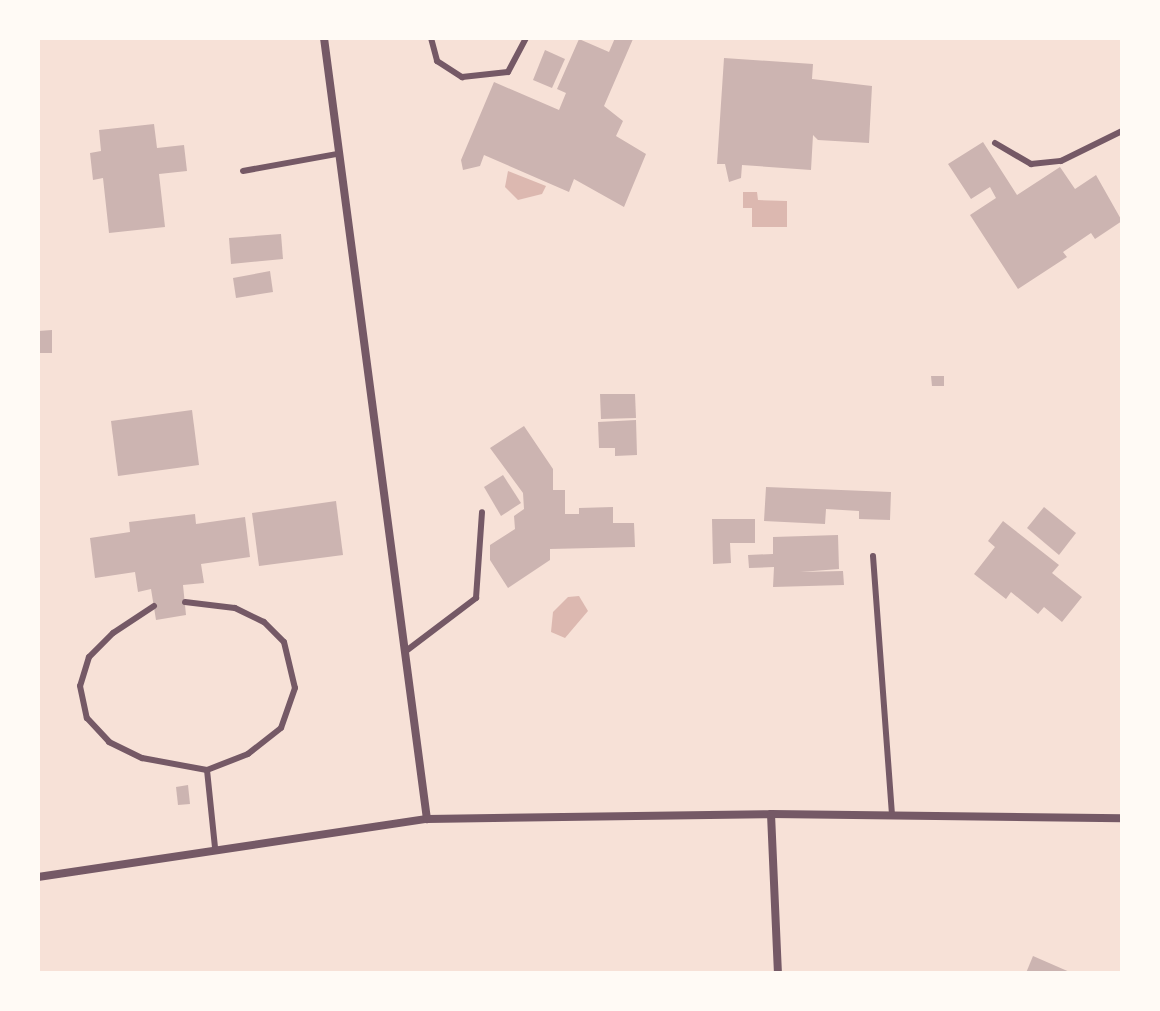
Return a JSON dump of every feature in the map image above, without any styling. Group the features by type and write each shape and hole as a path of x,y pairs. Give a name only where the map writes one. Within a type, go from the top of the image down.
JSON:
{"street":[{"path":"324,38 427,819"},
{"path":"771,814 778,973"},
{"path":"38,877 215,848 427,819 771,814 1122,818"}],"lane":[{"path":"431,38 437,61 462,77 508,72 526,38"},
{"path":"995,143 1031,164 1046,163 1098,146 1122,131"},
{"path":"243,171 337,154"},
{"path":"406,651 476,598 482,512"},
{"path":"873,556 892,814"},
{"path":"154,606 113,633 89,657 80,686 87,718 109,742 142,758 207,770 248,754 281,728 295,688 284,642 264,622 235,608 185,602"},
{"path":"207,770 215,848"}],"shaded area":[{"path":"508,171 546,186 542,194 518,200 505,187"},
{"path":"743,192 757,192 758,200 787,201 787,227 752,227 752,208 743,208"},
{"path":"579,596 588,611 565,638 551,632 553,612 568,597"}],"building":[{"path":"615,38 633,39 604,106 623,121 616,136 646,154 624,207 574,179 569,192 484,155 480,166 463,170 461,160 494,82 559,110 566,93 557,89 579,39 609,52"},
{"path":"545,50 565,59 552,88 533,80"},
{"path":"724,58 813,64 812,79 872,86 869,143 818,140 813,135 811,170 742,165 741,178 729,182 725,164 717,164"},
{"path":"154,124 157,148 184,145 187,171 159,174 165,227 109,233 103,178 93,180 90,153 101,151 99,130"},
{"path":"983,142 1017,195 1060,167 1075,189 1096,175 1122,221 1095,239 1091,233 1063,252 1067,257 1018,289 970,215 996,198 990,187 971,199 948,164"},
{"path":"281,234 283,259 231,264 229,238"},
{"path":"270,271 273,292 236,298 233,278"},
{"path":"52,330 52,353 38,353 38,331"},
{"path":"931,376 944,376 944,386 932,386"},
{"path":"600,394 635,394 636,418 601,419"},
{"path":"192,410 199,465 118,476 111,421"},
{"path":"636,420 637,455 615,456 615,448 599,448 598,422"},
{"path":"524,426 553,469 553,490 565,490 565,514 579,514 579,508 613,507 613,523 634,523 635,547 550,549 550,560 508,588 490,560 490,545 515,529 514,516 524,509 523,493 490,448"},
{"path":"503,475 521,503 501,516 484,487"},
{"path":"766,487 891,492 890,520 859,519 859,511 826,509 825,524 764,521"},
{"path":"336,501 343,555 259,566 252,513"},
{"path":"1044,507 1076,533 1059,555 1027,528"},
{"path":"195,514 196,524 245,517 250,557 201,564 204,583 183,585 186,615 156,620 151,589 138,592 135,572 95,578 90,538 130,532 129,522"},
{"path":"712,519 755,519 755,543 730,543 731,563 713,564"},
{"path":"1003,521 1059,565 1052,573 1082,597 1062,622 1044,607 1038,614 1011,592 1006,599 974,574 995,547 988,541"},
{"path":"838,535 839,569 800,572 843,571 844,585 773,587 774,567 749,568 748,555 773,554 773,537"},
{"path":"188,785 190,804 178,805 176,787"},
{"path":"1033,956 1072,973 1026,973"}]}
